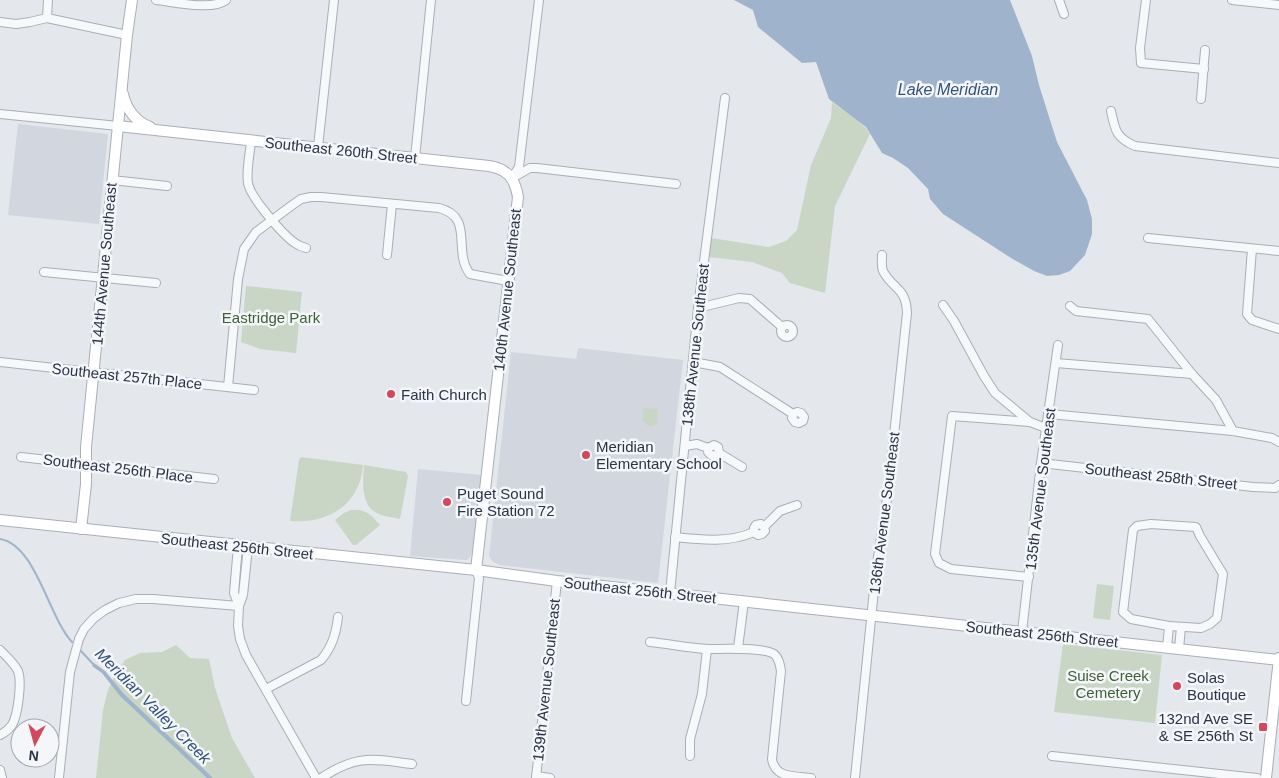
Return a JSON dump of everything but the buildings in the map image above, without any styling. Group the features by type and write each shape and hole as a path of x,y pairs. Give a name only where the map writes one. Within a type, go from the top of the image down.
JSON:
{"street":[{"path":"47,18 48,0"},
{"name":"144th Avenue Southeast","path":"81,529 86,484 85,464 126,34 132,0"},
{"path":"156,0 204,6 225,1"},
{"path":"318,147 334,0"},
{"path":"415,158 431,0"},
{"path":"512,178 519,167 539,0"},
{"path":"1059,0 1064,14"},
{"path":"1146,0 1140,48 1141,63 1204,69"},
{"path":"1232,0 1279,5"},
{"path":"0,22 23,23 47,18 126,34"},
{"path":"1201,99 1205,50"},
{"path":"122,86 124,100 130,112 139,122 158,130"},
{"name":"138th Avenue Southeast","path":"670,593 698,308 725,98"},
{"path":"1111,111 1114,127 1120,138 1135,146 1279,163"},
{"name":"Southeast 260th Street","path":"0,114 499,168 512,178"},
{"path":"251,140 248,184 255,200 290,239 297,245 306,248"},
{"path":"512,178 530,168 537,168 676,184"},
{"name":"140th Avenue Southeast","path":"466,701 479,578 476,570 518,197 512,178"},
{"path":"112,180 167,186"},
{"path":"228,387 238,279 244,249 251,237 301,199 311,196 449,210 456,216 460,226 465,268 470,274 508,281"},
{"path":"387,255 392,204"},
{"path":"1148,238 1279,251"},
{"path":"1252,249 1247,314 1252,320 1279,328"},
{"name":"136th Avenue Southeast","path":"854,778 871,615 888,492 907,313 904,296 884,272 882,255"},
{"path":"44,272 156,283"},
{"path":"698,308 739,298 750,298 782,327"},
{"path":"943,305 954,321 988,384 1030,422"},
{"path":"1070,306 1076,311 1148,319 1192,374 1216,400 1233,431"},
{"name":"135th Avenue Southeast","path":"1022,632 1041,463 1058,345"},
{"name":"Southeast 257th Place","path":"0,362 254,390"},
{"path":"693,362 720,367 793,414"},
{"path":"1056,363 1192,374"},
{"path":"1049,414 1233,431 1272,438 1279,442"},
{"path":"1029,577 951,569 945,567 936,559 935,554 952,416 1030,422 1046,428"},
{"path":"685,446 697,444 708,448 711,456 715,456 718,453 742,467"},
{"name":"Southeast 256th Place","path":"21,456 214,479"},
{"name":"Southeast 258th Street","path":"1041,463 1253,487 1275,488 1279,485"},
{"path":"675,537 727,540 744,536 754,532 756,525 761,524 764,527 780,511 797,505"},
{"name":"Southeast 256th Street","path":"0,520 476,570 557,581 1279,660"},
{"path":"1151,524 1196,527 1223,574 1217,618 1201,628 1181,627 1131,619 1123,612 1133,530 1137,526 1151,524"},
{"path":"243,547 234,593 239,606 238,626 240,639 246,655 316,778"},
{"name":"139th Avenue Southeast","path":"536,777 557,581"},
{"path":"60,778 70,672 79,639 84,629 94,618 119,603 136,599 239,606"},
{"path":"738,648 744,601"},
{"path":"266,689 321,660 328,652 332,643 338,618"},
{"path":"1167,648 1169,626"},
{"path":"1179,649 1181,627"},
{"path":"650,642 707,649 738,648 769,652 778,658 781,671 772,758 774,768 780,774 786,776 811,778"},
{"path":"690,756 692,726 702,694 707,649"},
{"path":"0,650 17,668 20,677 20,687 12,725 0,735"},
{"path":"1266,778 1279,660"},
{"path":"1052,756 1257,778"},
{"path":"321,778 352,762 373,760 412,764"},
{"path":"0,770 2,778"},
{"path":"536,777 550,778"}],"shaded area":[{"path":"18,124 108,134 99,224 8,215"},
{"name":"Meridian Elementary School","path":"578,348 683,360 658,583 500,565 493,562 489,556 511,352 576,359"},
{"path":"418,469 483,475 472,553 469,559 410,556"}],"green space":[{"path":"832,102 858,120 870,134 835,206 825,293 790,283 782,273 752,262 709,257 711,238 769,247 786,241 797,230 811,165 831,118"},
{"name":"Eastridge Park","path":"246,286 302,292 296,353 260,349 241,342"},
{"path":"643,408 658,409 657,423 653,426 648,426 642,420"},
{"path":"301,457 363,465 361,479 349,501 329,515 304,521 290,521"},
{"path":"364,465 406,472 408,476 400,519 379,514 368,504 364,492"},
{"path":"351,510 360,510 367,513 380,525 356,545 353,545 335,520"},
{"path":"1097,584 1114,586 1110,620 1093,618"},
{"name":"Suise Creek Cemetery","path":"1063,644 1162,655 1155,723 1054,712"},
{"path":"176,645 190,658 209,659 215,688 232,738 255,778 96,778 103,710 108,690 115,675 125,660 140,653 162,652"}],"water":[{"name":"Lake Meridian","path":"734,0 1010,0 1032,56 1057,142 1087,200 1092,219 1092,234 1085,255 1070,271 1059,275 1047,276 1011,258 943,214 930,199 928,189 908,168 882,153 866,127 829,99 816,62 802,63 758,27 753,10"},
{"path":"94,663 105,671 123,693 213,778 207,778 120,696 102,673 92,666"}],"waterway":[{"name":"Meridian Valley Creek","path":"0,539 12,544 23,554 32,567 63,630 72,642"},
{"name":"Meridian Valley Creek","path":"81,651 94,665"}],"place":[{"name":"Faith Church","path":"391,394"},
{"name":"Meridian Elementary School","path":"586,455"},
{"name":"Puget Sound Fire Station 72","path":"447,502"},
{"name":"Solas Boutique","path":"1177,686"},
{"name":"132nd Ave SE & SE 256th St","path":"1263,727"}]}
